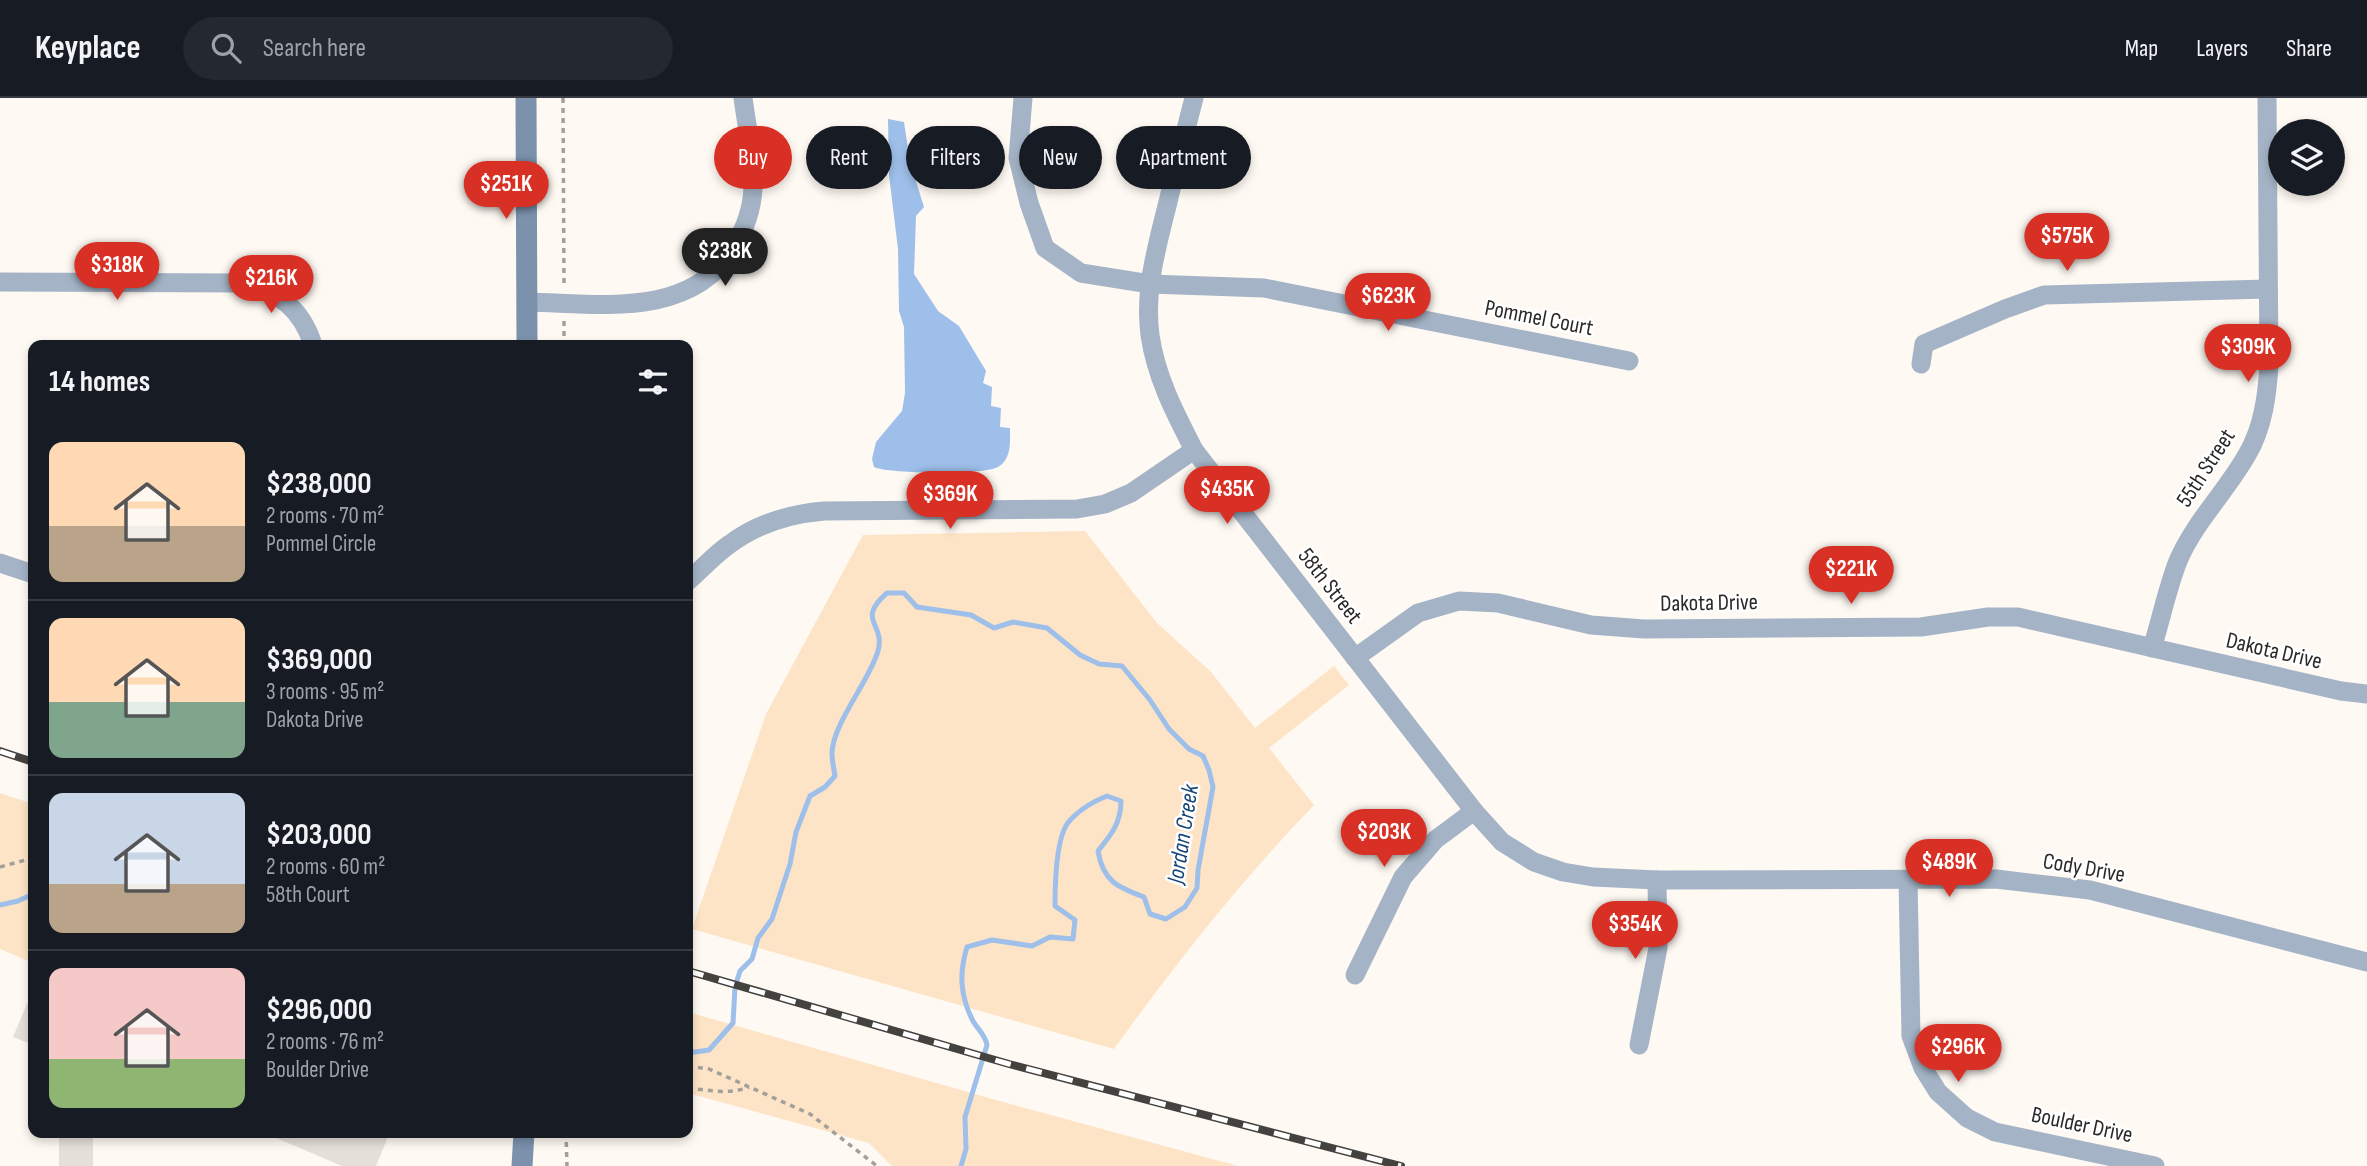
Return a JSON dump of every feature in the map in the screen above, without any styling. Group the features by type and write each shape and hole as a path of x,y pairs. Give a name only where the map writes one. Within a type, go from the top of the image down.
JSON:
{"main road":[{"path":"526,98 527,340"},
{"path":"522,1166 524,1138"}],"street":[{"path":"527,302 653,302 696,286 714,271 729,255 741,236 753,190 743,98"},
{"name":"Pommel Court","path":"1023,98 1018,158 1029,203 1045,248 1082,273 1150,284 1264,288 1629,361"},
{"name":"58th Street","path":"1194,98 1156,248 1150,284 1150,337 1161,382 1194,450 1355,658 1474,811 1502,842 1534,862"},
{"name":"55th Street","path":"2152,648 2178,561 2203,515 2248,453 2267,399 2267,98"},
{"path":"0,282 234,282 263,287 281,297 295,310 311,340"},
{"path":"1921,364 1924,344 2004,309 2044,295 2268,289"},
{"path":"693,576 729,544 752,529 802,513 1077,509 1105,504 1131,493 1194,450"},
{"path":"0,563 28,572"},
{"name":"Dakota Drive","path":"1355,658 1418,613 1459,601 1498,603 1591,625 1644,629 1921,627 1988,617 2018,617 2342,691 2367,694"},
{"path":"1355,975 1403,877 1436,840 1474,811"},
{"name":"Cody Drive","path":"1534,862 1563,872 1593,877 1657,880 1996,878 2090,890 2367,962"},
{"name":"Boulder Drive","path":"1908,879 1911,1036 1923,1068 1938,1093 1967,1118 1996,1132 2154,1166"},
{"path":"1639,1045 1658,948 1657,880"}],"path":[{"path":"563,98 564,288"},
{"path":"564,315 564,340"},
{"path":"0,867 28,859"},
{"path":"693,1067 709,1069 810,1114 877,1166"},
{"path":"693,1089 727,1092 749,1087"},
{"path":"566,1138 568,1166"}],"shaded area":[{"path":"1085,531 1157,623 1211,672 1255,728 1334,666 1349,685 1269,748 1314,805 1210,923 1114,1049 693,929 766,714 863,535"},
{"path":"0,793 28,802 28,961 0,949"},
{"path":"693,1013 1238,1166 892,1166 869,1143 693,1094"}],"water":[{"path":"888,119 904,122 906,189 918,189 924,207 916,216 914,274 938,311 959,326 986,371 983,383 992,387 991,406 1001,408 1000,427 1010,428 1006,459 1003,464 990,470 916,472 874,467 872,459 876,442 902,411 905,393 904,327 899,311 898,249 891,189 892,126 888,126"}],"building":[{"path":"28,1002 28,1043 13,1037"},
{"path":"59,1138 93,1138 93,1166 59,1166"},
{"path":"276,1138 388,1138 376,1166 342,1166"}],"waterway":[{"name":"Jordan Creek","path":"693,1052 709,1050 733,1023 735,987 740,971 752,959 758,938 772,919 790,864 796,832 810,796 825,787 835,776 832,754 838,730 878,651 878,634 872,616 878,602 887,593 904,593 917,607 971,615 994,628 1013,622 1047,628 1080,655 1099,664 1122,666 1150,700 1169,729 1189,749 1203,756 1213,787 1197,888 1185,907 1166,919 1150,914 1144,897 1119,886 1108,876 1100,861 1098,851 1117,822 1121,801 1107,796 1085,807 1071,819 1063,832 1058,852 1055,906 1075,920 1073,939 1050,937 1032,946 992,940 967,947 962,975 963,993 973,1021 987,1045 965,1117 966,1149 961,1166"},
{"name":"Jordan Creek","path":"0,905 28,896"}],"railway":[{"path":"0,751 28,760"},
{"path":"693,972 1009,1064 1401,1166"}]}
